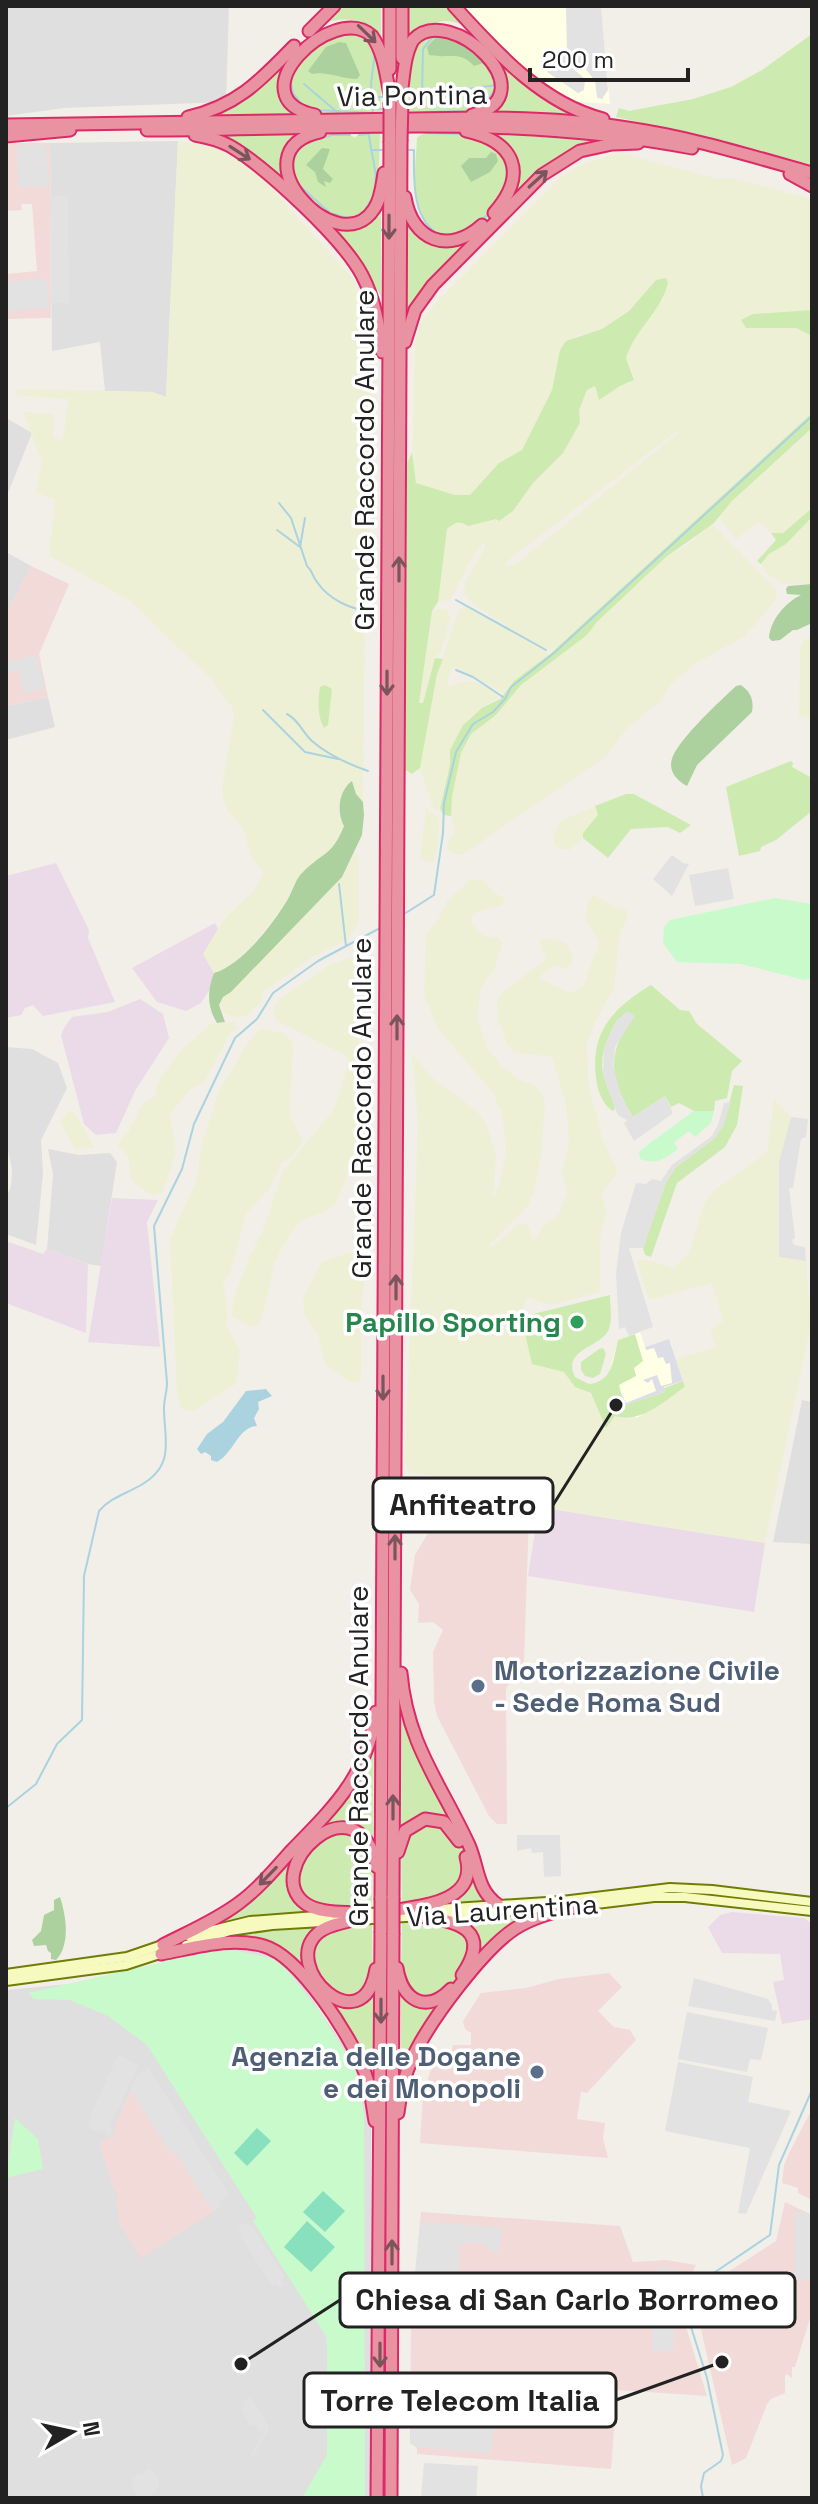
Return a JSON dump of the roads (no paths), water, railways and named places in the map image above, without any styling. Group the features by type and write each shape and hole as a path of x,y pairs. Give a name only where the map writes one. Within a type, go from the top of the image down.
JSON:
{"highway":[{"path":"166,126 210,112 240,97 334,6"},
{"name":"Grande Raccordo Anulare","path":"387,1891 395,1601 391,944 394,100 390,6"},
{"name":"Grande Raccordo Anulare","path":"394,100 402,88 402,6"},
{"path":"454,6 517,69 549,95 587,114 646,131"},
{"path":"402,88 408,52 419,32 430,25 442,23 458,26 467,32 497,63 502,81 500,92 484,111 445,123"},
{"path":"338,124 295,109 287,99 284,84 291,62 310,40 330,25 355,24 371,35 382,56 394,100"},
{"name":"Via Pontina","path":"6,133 69,127 570,121 646,131 703,143 812,173"},
{"path":"6,123 69,127"},
{"path":"401,173 410,216 418,229 434,239 448,242 461,240 491,216 511,187 513,171 508,155 503,146 491,138 445,123"},
{"name":"Via Pontina","path":"445,123 570,129 622,135 676,145 812,180"},
{"path":"338,124 303,137 293,147 287,160 290,183 331,223 357,223 372,212 380,196 394,144"},
{"path":"166,126 218,140 249,159 273,179 352,260 365,281 378,319 394,403"},
{"path":"394,403 405,342 417,306 443,273 542,175 571,155 599,146 629,143 676,145"},
{"name":"Grande Raccordo Anulare","path":"394,144 401,173 394,403"},
{"path":"790,174 812,186"},
{"name":"Grande Raccordo Anulare","path":"391,944 383,1668 392,2173 391,2498"},
{"path":"395,1601 402,1691 408,1723 468,1843 481,1888 498,1905"},
{"path":"162,1950 245,1898 341,1799 357,1775 368,1750 383,1668"},
{"path":"385,1912 445,1899 462,1889 467,1878 467,1863 461,1845 449,1826 430,1818 418,1821 407,1829 387,1891"},
{"path":"354,1916 316,1908 303,1901 293,1880 299,1857 326,1831 340,1827 360,1833 370,1843 387,1891"},
{"path":"392,2173 404,2083 413,2057 448,2002 506,1935 537,1917 575,1907"},
{"path":"354,1916 323,1929 313,1938 308,1950 313,1973 325,1991 335,1999 354,2001 370,1990 387,1934"},
{"path":"387,1934 404,1991 423,2002 442,1997 470,1963 472,1940 468,1931 458,1923 421,1916"},
{"name":"Grande Raccordo Anulare","path":"377,2498 380,2155 387,1934"},
{"path":"162,1950 247,1942 273,1949 296,1965 364,2069 380,2155"}],"main road":[{"name":"Via Laurentina","path":"354,1916 562,1901 670,1888 705,1889 812,1902"},
{"name":"Via Laurentina","path":"6,1981 126,1965 220,1927 250,1921 575,1907 654,1897 688,1897 812,1911"},
{"name":"Via Laurentina","path":"6,1974 162,1950"}],"water":[{"path":"266,1389 272,1396 258,1402 259,1409 254,1418 257,1426 240,1435 228,1453 217,1462 205,1452 201,1454 197,1449 207,1434 223,1422 246,1391"}],"waterway":[{"path":"422,94 423,49 433,37"},
{"path":"373,113 371,84 375,52"},
{"path":"291,83 293,93 300,102"},
{"path":"304,84 337,112"},
{"path":"428,94 497,85"},
{"path":"485,104 497,86"},
{"path":"372,97 383,97"},
{"path":"372,108 382,109"},
{"path":"316,110 375,113"},
{"path":"425,112 469,111"},
{"path":"426,133 460,134"},
{"path":"359,135 369,134"},
{"path":"366,208 372,199 376,181 369,134"},
{"path":"312,141 332,135 350,135"},
{"path":"372,150 382,150"},
{"path":"409,150 414,150 419,209 431,228 440,235"},
{"path":"300,186 330,213 347,218"},
{"path":"481,221 490,212"},
{"path":"401,916 434,895 444,803 456,752 473,724 493,712 511,687 554,653 812,416"},
{"path":"279,503 291,518 307,566 315,580 342,603 373,612"},
{"path":"277,530 300,547 305,518"},
{"path":"456,600 546,650"},
{"path":"456,670 503,697"},
{"path":"263,710 305,752 338,759"},
{"path":"287,714 325,751 368,771"},
{"path":"339,884 346,946"},
{"path":"6,1808 36,1784 57,1744 82,1720 84,1576 99,1511 152,1477 164,1460 167,1383 154,1226 182,1169 194,1124 235,1038 257,1019 273,993 318,961 382,927"},
{"path":"703,2498 701,2486 704,2473 721,2461 723,2455 707,2378 686,2311 687,2297 693,2287 770,2235 779,2165 812,2090"}],"place":[{"name":"Papillo Sporting","path":"577,1322"},
{"name":"Anfiteatro","path":"616,1405"},
{"name":"Motorizzazione Civile - Sede Roma Sud","path":"478,1686"},
{"name":"Agenzia delle Dogane e dei Monopoli","path":"537,2072"},
{"name":"Torre Telecom Italia","path":"722,2362"},
{"name":"Chiesa di San Carlo Borromeo","path":"241,2364"}]}
